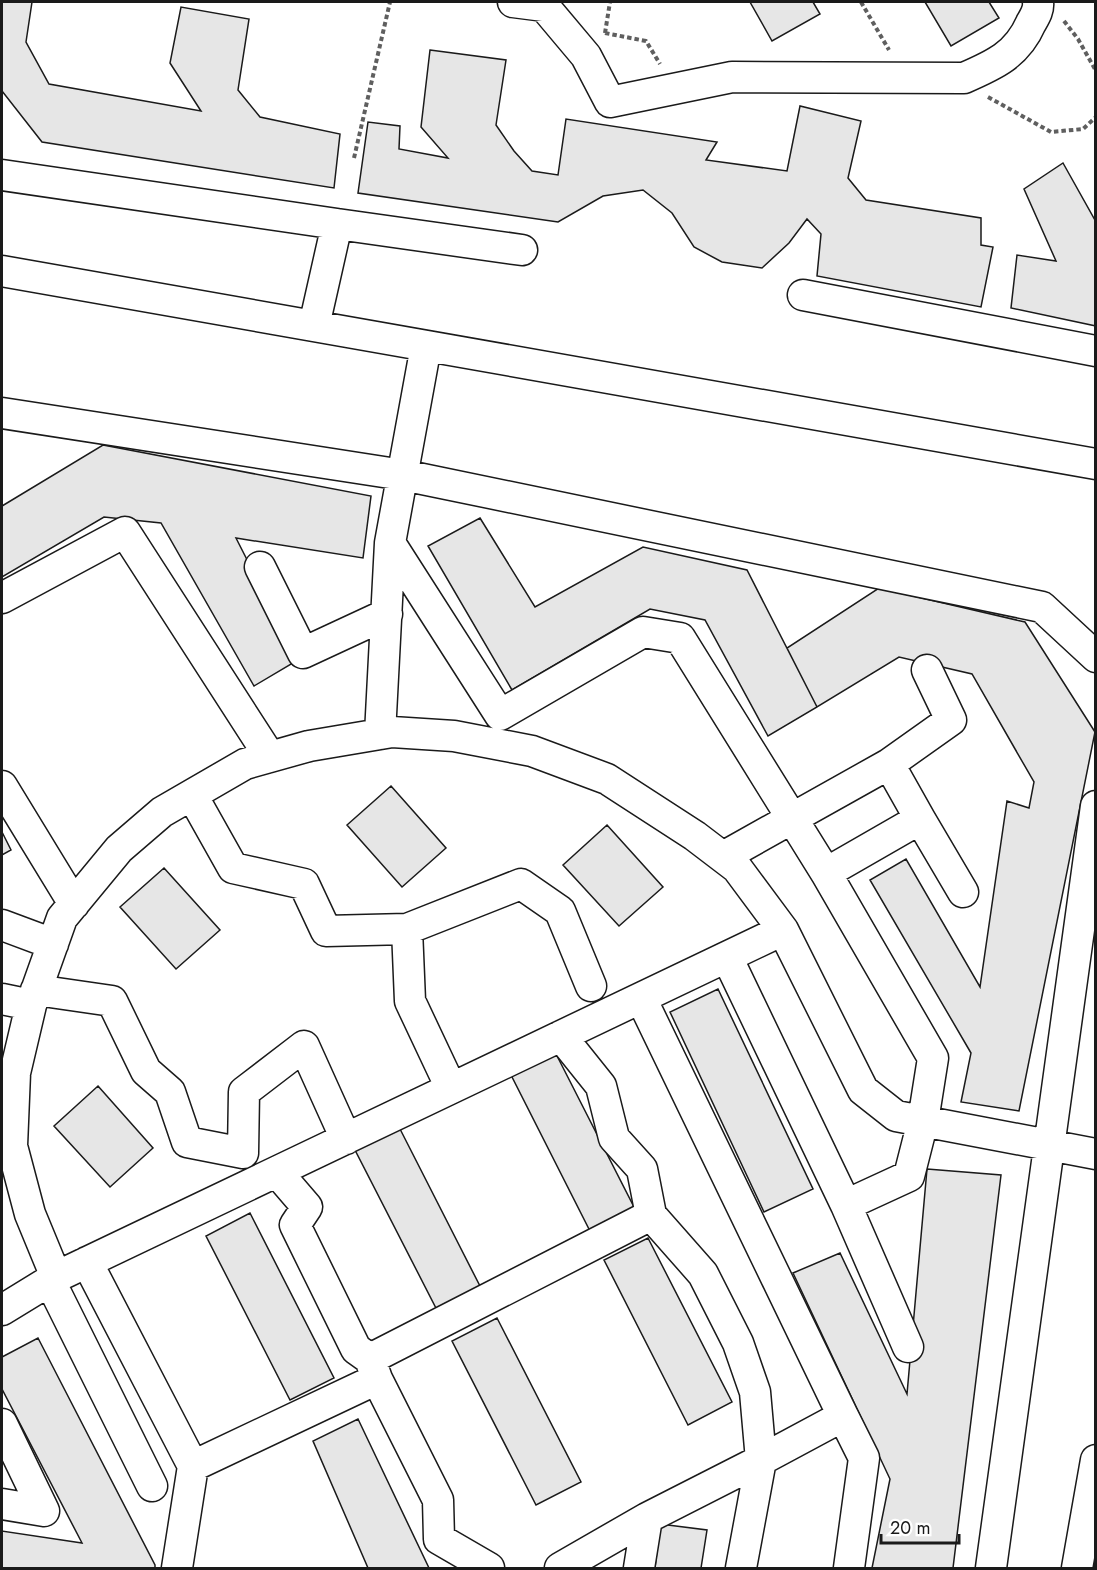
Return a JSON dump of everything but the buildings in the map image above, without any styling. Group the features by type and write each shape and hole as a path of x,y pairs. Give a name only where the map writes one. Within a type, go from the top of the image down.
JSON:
{"street":[{"path":"513,2 544,6 586,56 610,102 732,77 964,78 996,64 1024,40 1039,8 1049,9"},
{"path":"2,175 522,250"},
{"path":"314,326 338,224"},
{"path":"2,271 1095,464"},
{"path":"803,295 1095,351"},
{"path":"381,734 390,543 426,346"},
{"path":"2,413 403,475 1042,607 1095,657"},
{"path":"2,598 125,532 270,757"},
{"path":"390,543 500,715 643,632 680,638 826,873 933,1058 923,1121 909,1176 846,1205"},
{"path":"260,567 303,653 387,614"},
{"path":"723,857 890,764 951,720 927,670"},
{"path":"152,1486 53,1279 30,1214 12,1146 15,1073 34,997 62,918 119,849 162,812 245,764 309,746 392,732 454,736 532,751 606,779 695,836 737,868 783,930 863,1090 896,1116 1095,1154"},
{"path":"890,764 963,892"},
{"path":"2,786 74,904"},
{"path":"192,795 233,868 304,884 326,931 407,929 521,884 560,911 591,986"},
{"path":"991,1569 1095,806"},
{"path":"826,873 920,819"},
{"path":"2,925 52,944"},
{"path":"407,929 410,1001 451,1088"},
{"path":"2,1310 53,1279 87,1262 783,930"},
{"path":"726,957 846,1205 908,1347"},
{"path":"2,999 34,997 112,1001 146,1071 170,1092 187,1142 243,1153 244,1092 304,1046 346,1139"},
{"path":"641,998 864,1458 849,1569"},
{"path":"561,1036 601,1086 614,1138 642,1169 651,1215 703,1274 738,1343 755,1392 761,1460 741,1569"},
{"path":"277,1172 307,1207 295,1225 356,1349 373,1369 438,1500 440,1539 489,1569"},
{"path":"194,1466 651,1215"},
{"path":"87,1262 194,1466 177,1569"},
{"path":"561,1569 647,1518 843,1416"},
{"path":"2,1424 44,1511 2,1504"},
{"path":"1077,1569 1095,1460"},
{"path":"639,1569 647,1518"}],"path":[{"path":"354,158 390,2"},
{"path":"861,2 906,78"},
{"path":"1049,9 1078,39 1095,71"},
{"path":"605,33 646,41 662,67 667,90"},
{"path":"964,78 984,95 1051,132 1083,129 1095,117"}]}
